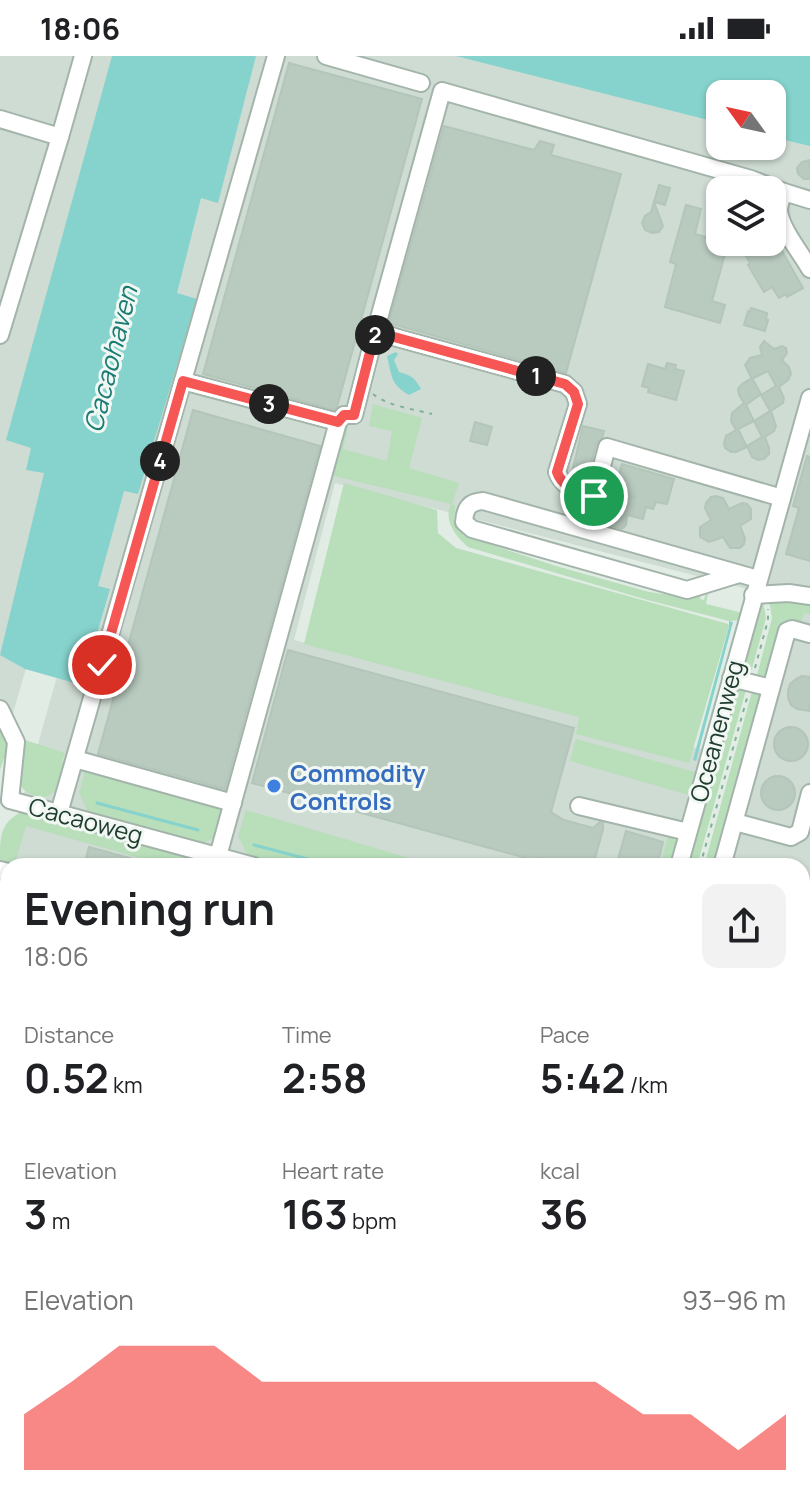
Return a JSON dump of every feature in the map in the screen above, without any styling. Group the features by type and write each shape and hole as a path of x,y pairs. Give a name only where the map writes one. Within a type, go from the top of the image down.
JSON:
{"street":[{"path":"0,335 83,56"},
{"path":"59,813 276,56"},
{"path":"326,56 421,83"},
{"path":"218,856 338,422 344,415 354,415 442,91 740,176"},
{"path":"0,119 60,137"},
{"path":"786,193 810,200"},
{"path":"786,228 810,269"},
{"path":"376,329 394,337 565,384 574,392 578,404 557,472 566,486 594,496 607,447 782,498"},
{"path":"183,381 338,422"},
{"path":"759,590 810,398"},
{"path":"739,574 687,590 472,529 464,522 465,514 474,502 483,501 739,574 759,590 810,596"},
{"name":"Oceanenweg","path":"681,858 759,590"},
{"path":"724,858 787,631 792,629 810,634"},
{"path":"731,678 771,688"},
{"path":"0,710 16,742 5,805"},
{"path":"75,759 233,803"},
{"path":"735,822 791,837 800,832 810,793"},
{"name":"Cacaoweg","path":"5,805 59,813 225,858"},
{"path":"579,806 688,832"}],"path":[{"path":"362,382 377,398 432,414"},
{"name":"Oceanenweg","path":"702,858 768,620 759,590"}],"shaded area":[{"path":"0,56 119,56 27,665 0,758"},
{"path":"240,56 463,56 706,113 706,160 786,160 786,131 810,137 810,605 335,483 294,640 727,756 696,858 6,858"},
{"path":"788,607 810,611 810,858 719,858"}],"green space":[{"path":"424,116 430,117 351,408 348,406"},
{"path":"373,404 422,418 409,468 459,483 452,504 455,506 454,522 464,536 649,592 684,597 702,592 700,599 704,600 708,593 706,604 743,613 740,620 729,621 644,599 468,547 450,522 451,504 330,475 345,417 350,419 343,449 387,461 392,431 369,426"},
{"path":"344,483 437,510 438,533 456,548 728,624 689,763 576,734 579,717 304,644"},
{"path":"769,600 810,601 810,614 804,613 768,682 756,679 772,618"},
{"path":"763,601 766,618 699,858 688,858 757,604"},
{"path":"753,688 765,692 720,858 706,858"},
{"path":"0,732 65,753 61,762 69,766 62,787 44,798 36,796 21,786 18,761 4,758 0,770"},
{"path":"576,739 695,772 689,795 570,761"},
{"path":"85,771 207,804 228,804 221,834 202,844 88,812 79,793"},
{"path":"26,810 201,858 140,858 26,826 16,858 0,858 3,830 17,814"},
{"path":"246,810 409,858 255,858 248,856 238,836"},
{"path":"669,832 679,845 675,858 662,858"}],"water":[{"name":"Cacaohaven","path":"112,56 256,56 218,203 201,198 177,293 197,299 138,494 124,491 98,586 110,589 82,685 25,669 0,655 44,473 26,470 31,448 6,440"},
{"path":"456,56 810,56 810,146 786,140 786,80 706,80 706,119"},
{"path":"398,354 394,360 399,372 407,374 421,389 409,395 398,387 391,374 387,356"},
{"path":"729,621 733,622 696,761 693,760"}],"building":[{"path":"289,63 422,99 334,410 203,374"},
{"path":"444,126 534,150 540,141 554,145 551,155 621,174 566,373 389,323"},
{"path":"810,160 810,179 804,179 797,168 802,162"},
{"path":"659,185 670,188 665,205 654,202 663,226 659,232 652,233 645,230 642,223 651,212"},
{"path":"686,205 701,209 695,234 706,237 706,256 724,256 712,301 725,305 720,323 665,307 676,264 670,262"},
{"path":"746,256 785,256 803,288 779,298 772,287 764,292 748,265"},
{"path":"751,308 767,313 765,331 744,325"},
{"path":"764,341 774,349 786,348 787,353 782,360 791,374 779,387 783,403 771,411 776,426 765,437 769,454 758,460 752,457 747,446 762,437 754,421 770,411 761,395 776,386 768,371 752,379 745,365 750,358 762,355 760,347"},
{"path":"667,363 684,371 676,400 648,392 649,388 642,386 648,364 665,369"},
{"path":"752,378 761,394 746,405 754,421 738,429 747,447 731,452 724,443 726,436 736,430 731,421 732,413 744,403 738,389"},
{"path":"193,410 320,446 225,789 98,754"},
{"path":"475,422 492,427 487,445 470,441"},
{"path":"583,426 604,431 596,444 589,472 573,468"},
{"path":"807,456 810,457 810,561 786,554 799,508 793,506"},
{"path":"622,464 674,479 667,504 656,502 653,509 646,507 643,519 627,515 626,525 622,529 608,525 601,518 600,522 573,515 576,506 602,512 605,506 634,497 614,492"},
{"path":"716,496 723,498 729,509 742,503 751,509 751,519 740,526 745,538 740,548 730,548 723,537 709,542 700,537 700,527 711,520 706,503"},
{"path":"288,650 574,728 551,812 564,820 593,828 600,822 603,829 595,858 526,858 252,783"},
{"path":"802,676 810,677 810,711 797,709 788,698 790,684"},
{"path":"791,727 803,732 808,744 803,756 791,761 779,756 774,744 779,732"},
{"path":"778,776 790,781 795,793 790,805 778,810 766,805 761,793 766,781"},
{"path":"626,831 663,842 659,858 618,858"},
{"path":"89,847 130,858 86,858"}],"waterway":[{"path":"97,803 198,830"},
{"path":"254,845 304,858"}],"place":[{"name":"Commodity Controls","path":"274,786"}],"route":[{"path":"102,665 183,381 338,422 344,415 354,415 376,329 394,337 565,384 574,392 578,404 557,472 566,486 594,496"}]}
